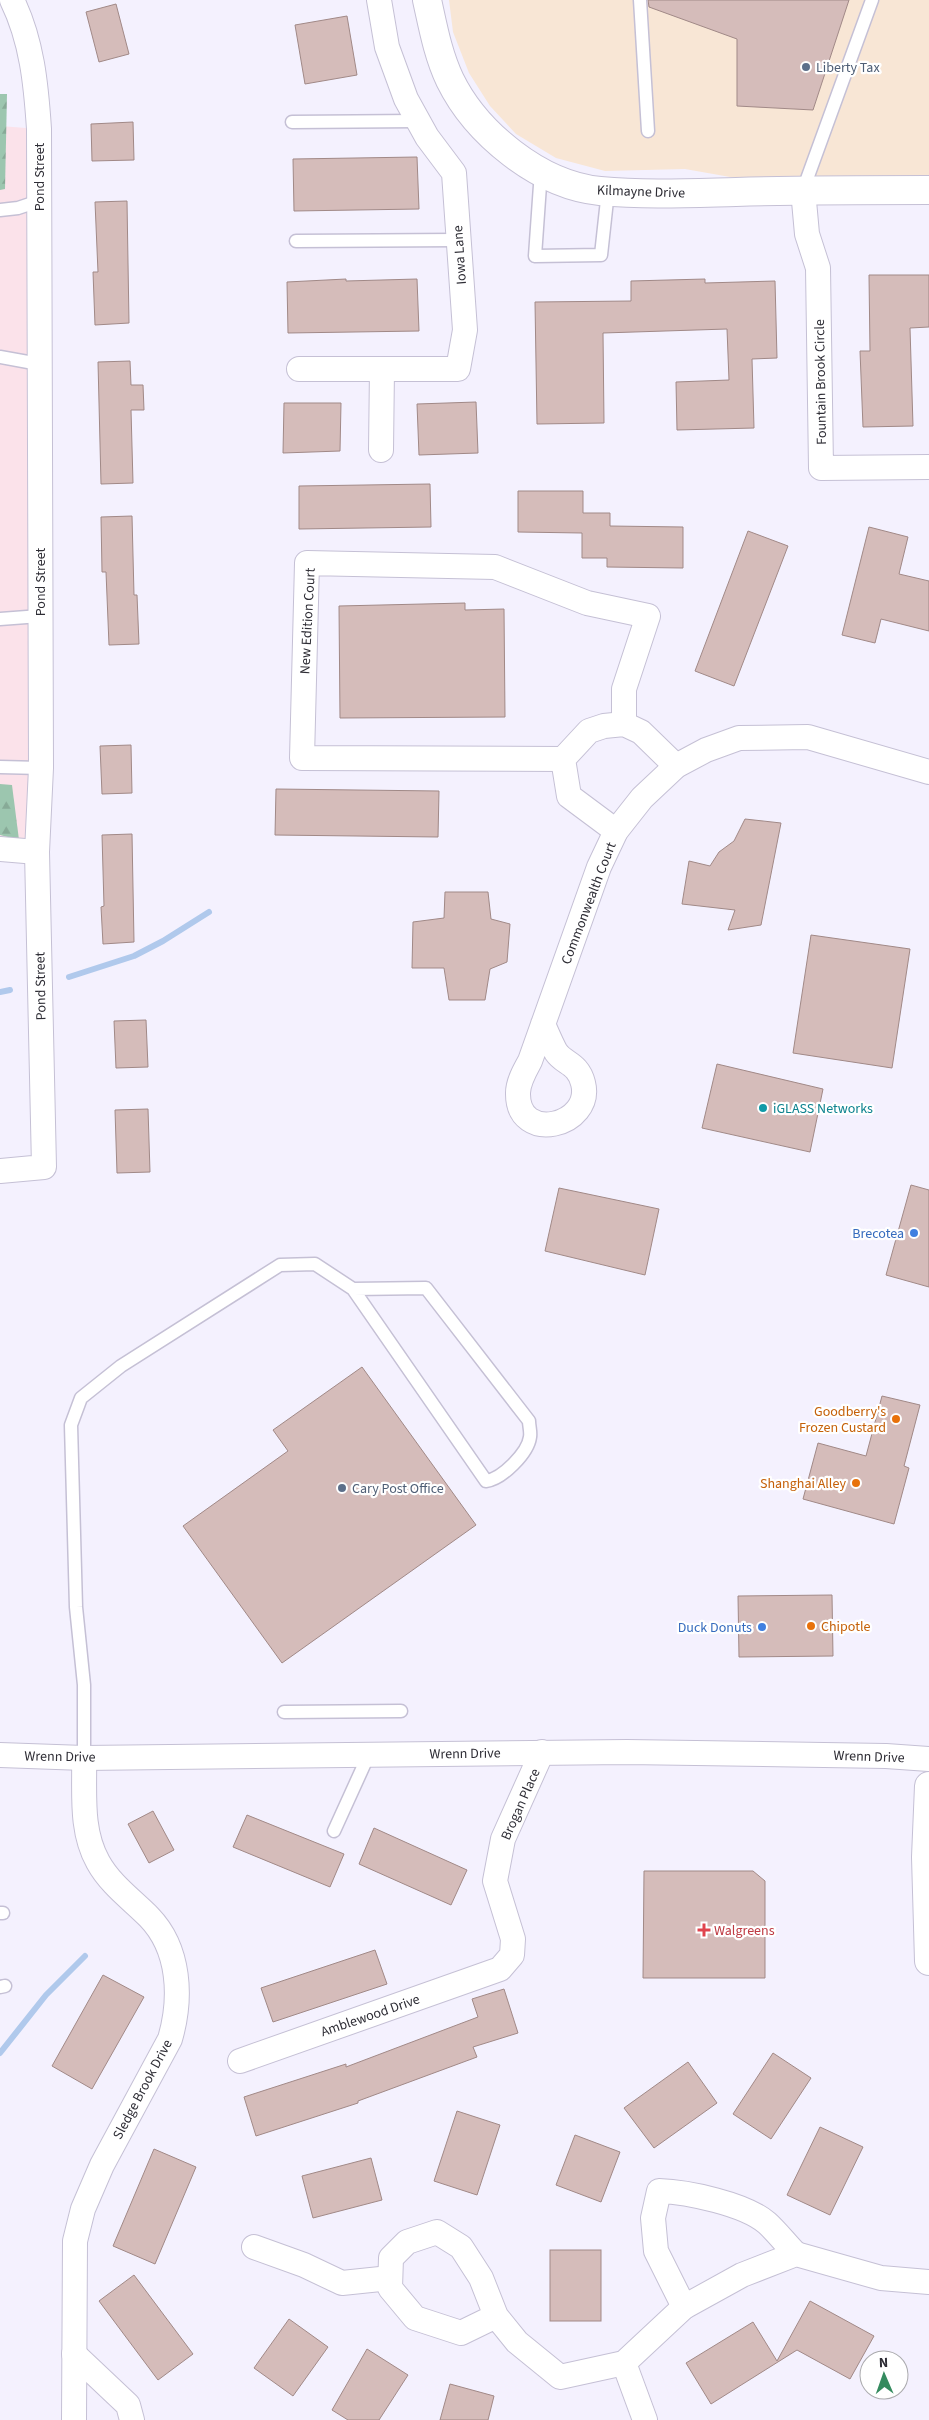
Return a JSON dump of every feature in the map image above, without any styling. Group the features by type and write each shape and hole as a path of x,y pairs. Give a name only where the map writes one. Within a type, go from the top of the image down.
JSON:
{"street":[{"name":"Pond Street","path":"0,1171 44,1167 37,852 41,768 39,129 36,78 24,26 12,0"},
{"name":"Iowa Lane","path":"299,369 458,369 465,330 454,173 427,137 406,99 387,47 379,0"},
{"name":"Kilmayne Drive","path":"428,0 440,52 450,80 468,111 497,143 541,171 571,184 608,191 686,193 803,190 929,190"},
{"name":"Fountain Brook Circle","path":"803,190 807,234 818,268 822,468 929,467"},
{"path":"382,369 382,450"},
{"name":"New Edition Court","path":"563,758 302,758 307,562 495,566 587,603 648,616 624,689 624,724"},
{"path":"616,832 569,796 563,758 589,731 604,726 624,724 641,732 676,766"},
{"name":"Commonwealth Court","path":"543,1024 599,867 616,832 642,798 676,766 706,750 740,738 799,736 929,772"},
{"path":"0,848 37,852"},
{"name":"Wrenn Drive","path":"0,1755 84,1758 542,1752 886,1756 929,1759"},
{"name":"Brogan Place","path":"500,1969 512,1955 513,1939 496,1881 502,1839 542,1752"},
{"name":"Sledge Brook Drive","path":"74,2420 75,2241 83,2209 102,2165 170,2039 176,2018 177,1991 173,1957 162,1933 111,1881 98,1862 90,1845 85,1825 84,1758"},
{"path":"929,1786 926,1857 929,1961"},
{"name":"Amblewood Drive","path":"240,2061 500,1969"},
{"path":"684,2306 656,2251 653,2218 660,2191 675,2191 726,2203 765,2222 796,2254 881,2278 929,2282"},
{"path":"496,2316 461,2333 415,2318 390,2288 391,2258 407,2242 436,2232 461,2247 481,2278 496,2316 516,2342 560,2377 624,2363 684,2306 742,2275 796,2254"},
{"path":"254,2247 304,2265 342,2284 390,2278"},
{"path":"74,2354 128,2405 132,2420"},
{"path":"624,2363 645,2420"}],"lane":[{"path":"640,0 648,131"},
{"path":"803,190 872,0"},
{"path":"292,122 418,121"},
{"path":"541,171 535,256 601,255 608,191"},
{"path":"0,210 18,208 39,201"},
{"path":"296,241 458,240"},
{"path":"0,357 39,364"},
{"path":"0,619 40,616"},
{"path":"0,768 41,768"},
{"path":"84,1758 84,1685 76,1607 71,1425 81,1398 121,1366 280,1265 315,1264 353,1289 486,1481 493,1480 521,1458 530,1438 529,1421 426,1288 353,1289"},
{"path":"284,1712 401,1711"},
{"path":"334,1831 369,1754"}],"shaded area":[{"path":"449,0 929,0 929,190 803,190 685,169 605,171 556,158 516,134 490,106 469,73 453,32"},
{"path":"0,126 39,129 37,852 0,845"}],"green space":[{"path":"0,94 7,94 5,189 0,190"},
{"path":"0,784 12,785 19,840 0,835"}],"building":[{"path":"648,0 849,0 813,110 737,106 737,39 649,7"},
{"path":"116,4 129,54 99,62 86,12"},
{"path":"347,16 357,75 305,84 295,25"},
{"path":"133,122 134,160 92,161 91,124"},
{"path":"417,157 419,209 294,211 293,159"},
{"path":"127,201 129,323 95,325 93,272 98,272 95,202"},
{"path":"869,275 929,275 929,327 910,328 913,426 863,427 860,351 870,351"},
{"path":"346,279 346,281 417,279 419,331 288,333 287,282"},
{"path":"705,279 705,283 775,281 777,358 752,359 754,428 677,430 676,382 729,380 727,329 603,333 604,423 537,424 535,302 631,301 631,281"},
{"path":"130,361 131,385 143,385 144,410 131,410 133,483 101,484 98,362"},
{"path":"476,402 478,453 419,455 417,404"},
{"path":"284,403 341,403 340,451 283,453"},
{"path":"430,484 431,527 299,529 299,486"},
{"path":"518,491 583,491 583,513 610,513 610,526 683,527 683,568 607,567 607,558 582,558 582,533 518,532"},
{"path":"132,516 134,595 137,595 139,644 109,645 106,572 102,572 101,517"},
{"path":"869,527 908,537 899,574 929,581 929,631 881,619 875,643 842,635"},
{"path":"748,531 788,546 734,686 695,671"},
{"path":"465,603 465,610 504,609 505,717 340,718 339,606"},
{"path":"131,745 132,793 102,794 100,746"},
{"path":"276,789 439,791 438,837 275,835"},
{"path":"745,819 781,823 761,925 728,930 735,910 682,904 689,861 710,866 719,852 734,841"},
{"path":"132,834 134,942 103,944 101,907 104,906 102,835"},
{"path":"445,892 488,892 491,919 510,924 507,962 490,969 485,1000 449,1000 444,968 412,968 413,922 444,918"},
{"path":"811,935 910,949 892,1068 793,1053"},
{"path":"146,1020 148,1067 116,1068 114,1021"},
{"name":"iGLASS Networks","path":"717,1064 823,1089 810,1152 702,1128"},
{"path":"148,1109 150,1172 117,1173 115,1110"},
{"name":"Brecotea","path":"911,1185 929,1190 929,1287 886,1275"},
{"path":"559,1188 659,1209 645,1275 545,1251"},
{"name":"Cary Post Office","path":"362,1367 476,1525 282,1663 183,1526 288,1451 273,1430"},
{"name":"Shanghai Alley","path":"882,1396 920,1405 904,1466 909,1468 894,1524 803,1499 818,1443 866,1456"},
{"path":"832,1595 833,1656 739,1657 738,1596"},
{"path":"153,1811 174,1850 149,1863 128,1824"},
{"path":"247,1815 344,1854 330,1887 233,1847"},
{"path":"374,1828 467,1870 451,1905 359,1864"},
{"name":"Walgreens","path":"644,1871 753,1871 765,1881 765,1978 643,1978"},
{"path":"375,1950 387,1984 273,2022 261,1988"},
{"path":"103,1975 144,1997 92,2089 52,2066"},
{"path":"504,1989 518,2033 473,2047 477,2057 358,2101 358,2103 256,2136 244,2097 346,2064 346,2067 478,2017 472,1999"},
{"path":"773,2053 811,2078 771,2139 733,2114"},
{"path":"688,2062 717,2103 654,2148 624,2108"},
{"path":"457,2111 500,2125 477,2195 434,2181"},
{"path":"820,2127 863,2147 830,2215 787,2195"},
{"path":"575,2135 620,2152 601,2202 556,2185"},
{"path":"154,2149 196,2167 155,2264 113,2246"},
{"path":"371,2158 382,2200 313,2218 302,2176"},
{"path":"550,2250 601,2250 601,2321 550,2321"},
{"path":"134,2275 193,2354 158,2380 99,2301"},
{"path":"810,2301 874,2336 866,2350 859,2350 859,2363 850,2379 797,2350 711,2404 686,2363 753,2322 777,2361"},
{"path":"289,2319 328,2347 293,2396 254,2368"},
{"path":"367,2349 408,2375 379,2420 348,2420 332,2410"},
{"path":"450,2384 494,2396 488,2420 440,2420"}],"waterway":[{"path":"69,977 134,956 163,941 209,912"},
{"path":"0,992 10,990"},
{"path":"0,2053 46,1995 85,1956"}],"place":[{"name":"Liberty Tax","path":"806,67"},
{"name":"iGLASS Networks","path":"763,1108"},
{"name":"Brecotea","path":"914,1233"},
{"name":"Goodberry's Frozen Custard","path":"896,1419"},
{"name":"Shanghai Alley","path":"856,1483"},
{"name":"Cary Post Office","path":"342,1488"},
{"name":"Chipotle","path":"811,1626"},
{"name":"Duck Donuts","path":"762,1627"},
{"name":"Walgreens","path":"704,1930"}]}
